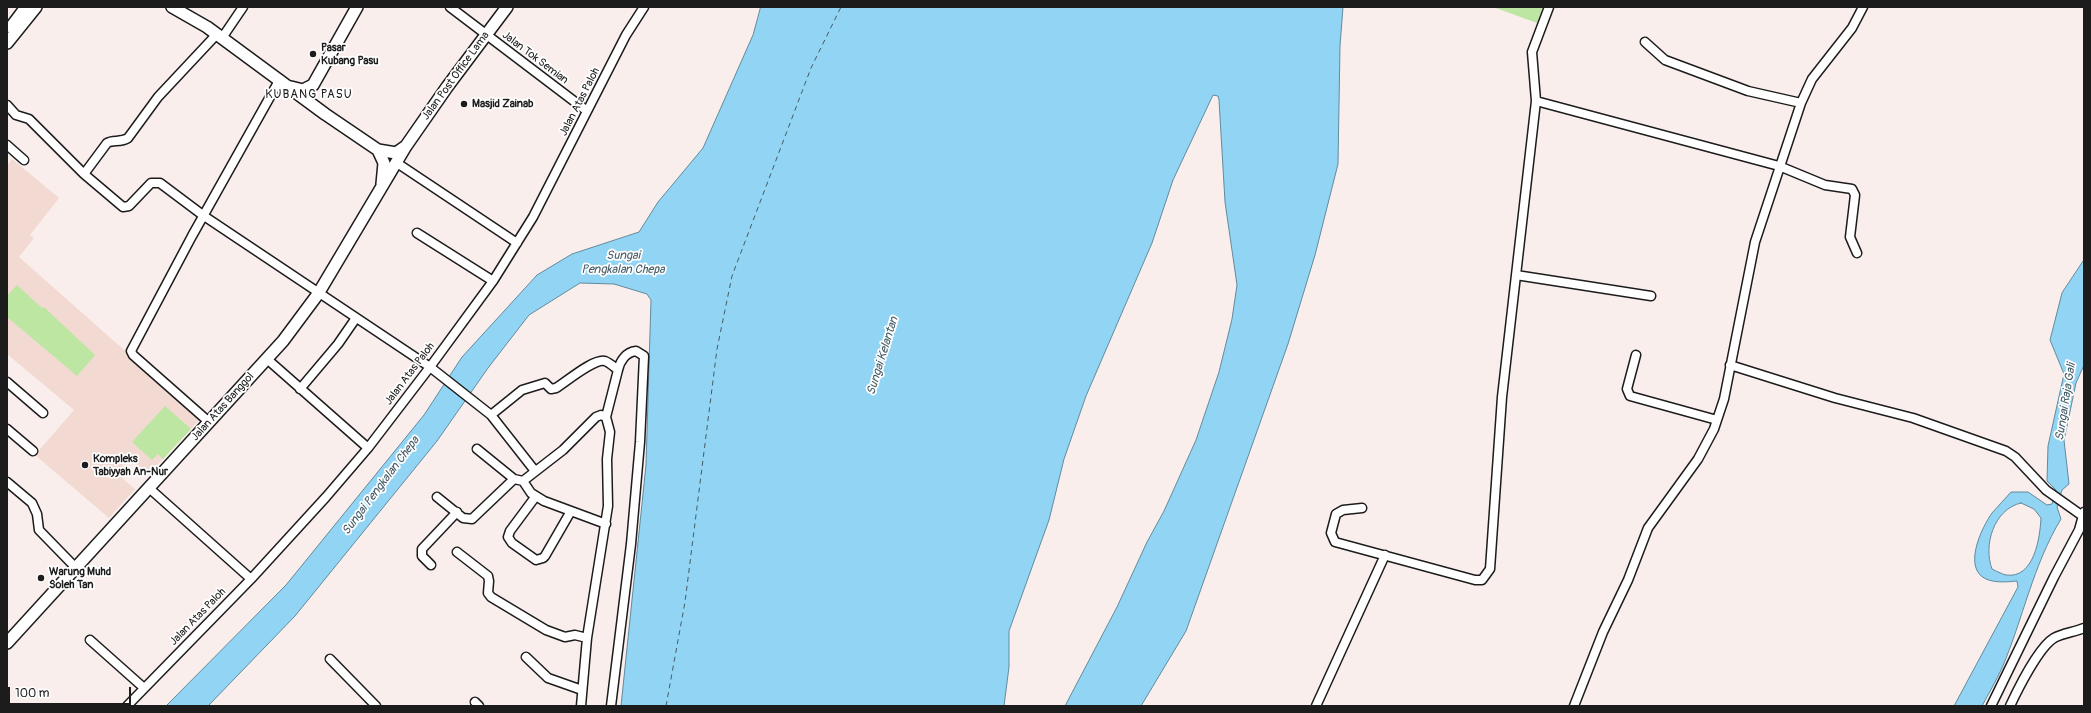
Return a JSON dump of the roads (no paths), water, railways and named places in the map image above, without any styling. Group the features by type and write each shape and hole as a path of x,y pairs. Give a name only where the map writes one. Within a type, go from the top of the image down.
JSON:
{"main road":[{"path":"7,32 26,7"},
{"path":"7,43 36,7"},
{"path":"172,7 220,36 290,86 325,114 378,150 396,153 406,146"},
{"path":"186,7 207,27"},
{"path":"290,86 299,89 306,89 317,80 357,7"},
{"name":"Jalan Post Office Lama","path":"406,146 447,86 507,7"},
{"path":"317,80 317,104 325,114"},
{"name":"Jalan Atas Banggol","path":"7,643 267,360 318,294 406,146"},
{"path":"378,150 384,168 381,188"}],"street":[{"path":"84,174 107,143 110,141 121,142 128,138 158,97 220,36 243,7"},
{"name":"Jalan Tok Semian","path":"450,7 587,111"},
{"name":"Jalan Atas Paloh","path":"127,706 250,579 368,448 430,367 493,281 533,217 626,35 644,7"},
{"path":"1362,508 1338,512 1331,533 1332,539 1338,543 1475,580 1482,580 1490,569 1502,397 1536,101 1532,52 1549,7"},
{"path":"1574,706 1603,632 1628,580 1648,528 1698,459 1717,420 1724,399 1755,242 1801,103 1812,79 1852,28 1864,7"},
{"path":"1645,42 1665,60 1748,91 1801,103"},
{"path":"209,422 133,356 131,351 280,79"},
{"path":"1536,101 1779,166 1824,185 1850,188 1854,190 1855,195 1850,237 1857,253"},
{"path":"7,105 16,115 29,119 84,174 123,207 129,206 151,183 160,183 204,216 318,294 430,367 491,416 535,471"},
{"path":"7,145 24,160"},
{"path":"397,163 517,243"},
{"path":"417,233 493,281"},
{"path":"1516,275 1651,296"},
{"path":"300,390 334,350 356,318"},
{"path":"581,706 587,638 608,506 607,459 610,432 606,416 619,364 627,354 636,351 644,356 640,442 631,544 612,706"},
{"path":"1636,355 1628,389 1630,396 1717,420"},
{"path":"267,360 368,448"},
{"path":"491,416 522,390 545,383 551,389 556,388 591,364 605,361 618,370"},
{"path":"1730,365 1835,398 1913,418 2006,451 2015,457 2046,490 2084,517"},
{"path":"7,382 43,413"},
{"path":"437,497 466,519 472,519 519,480 535,471 563,450 596,417 601,415 606,416"},
{"path":"7,429 33,452"},
{"path":"477,449 519,480 536,496 606,524"},
{"path":"7,482 32,503 37,514 39,530 76,568"},
{"path":"149,488 250,579"},
{"path":"536,496 510,531 508,537 512,543 536,560 545,556 571,511"},
{"path":"1991,706 2054,577 2079,530 2084,517 2084,511"},
{"path":"431,565 422,556 422,549 457,512"},
{"path":"457,552 488,576 488,593 491,597 546,630 565,637 575,635 587,638"},
{"path":"1316,706 1385,555"},
{"path":"2010,706 2020,686 2046,644 2055,637 2084,628"},
{"path":"90,640 144,688"},
{"path":"526,657 548,678 582,690"},
{"path":"330,659 376,706"}],"water":[{"path":"761,7 1343,7 1340,46 1338,164 1315,255 1288,344 1186,631 1141,706 1065,706 1117,607 1147,542 1164,511 1196,440 1219,372 1232,319 1237,285 1225,202 1219,100 1218,96 1213,95 1173,180 1152,243 1086,396 1064,459 1049,520 1009,631 1009,667 1004,706 621,706 646,465 651,300 647,294 614,284 580,283 529,315 488,368 437,441 295,616 208,706 166,706 286,585 424,415 462,357 537,275 572,254 639,232 658,202 703,148 753,35"},
{"name":"Sungai Raja Gali","path":"2084,260 2084,365 2076,383 2064,440 2069,484 2062,490 2057,507 2061,519 2043,555 2002,668 1982,706 1954,706 2018,587 2017,581 1993,581 1986,579 1979,574 1975,566 1975,557 1976,547 1983,528 1992,513 2011,492 2028,492 2047,505 2052,504 2056,490 2047,481 2048,446 2064,374 2050,340 2062,293","holes":["2021,503 2034,509 2041,518 2037,546 2034,556 2029,564 2023,571 2016,575 2006,575 1992,569 1989,549 1990,539 1998,520 2004,512"]}],"place":[{"name":"Pasar Kubang Pasu","path":"313,54"},
{"name":"Masjid Zainab","path":"464,104"},
{"name":"Kompleks Tabiyyah An-Nur","path":"85,465"},
{"name":"Warung Muhd Soleh Tan","path":"41,578"}],"district":[{"name":"KUBANG PASU","path":"309,95"}],"water label":[{"name":"Sungai Pengkalan Chepa","path":"623,263"},
{"name":"Sungai Kelantan","path":"883,356"},
{"name":"Sungai Pengkalan Chepa","path":"381,486"}]}
